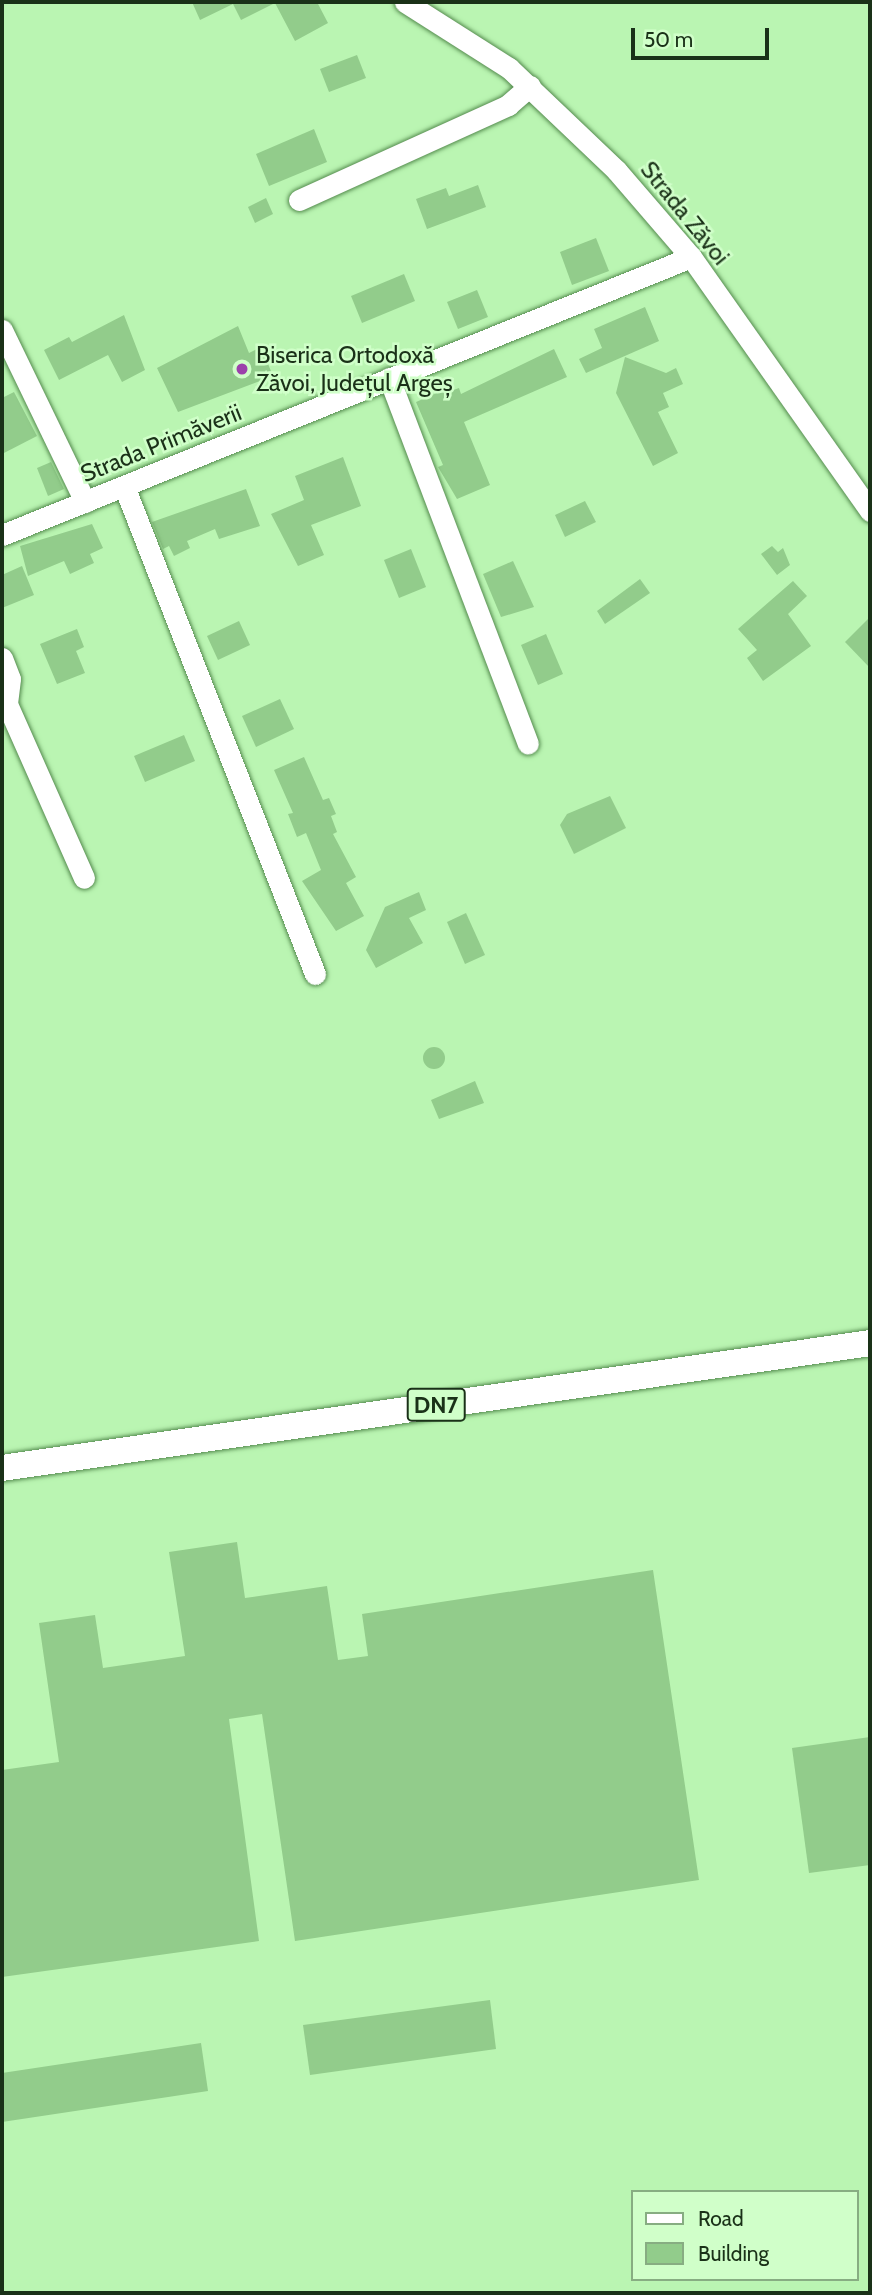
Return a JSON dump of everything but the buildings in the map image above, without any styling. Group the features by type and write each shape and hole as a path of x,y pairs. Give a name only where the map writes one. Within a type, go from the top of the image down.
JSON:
{"main road":[{"name":"DN7","path":"2,1468 870,1343"}],"street":[{"name":"Strada Zăvoi","path":"405,2 530,86 617,171 691,257 870,512"},
{"path":"299,201 508,105 530,86"},
{"name":"Strada Primăverii","path":"2,535 691,257"},
{"path":"2,330 85,502"},
{"path":"389,379 528,743"},
{"path":"124,486 315,975"},
{"path":"2,658 10,679 8,704 84,878"}],"place":[{"name":"Biserica Ortodoxă Zăvoi, Județul Argeș","path":"242,369"}]}
